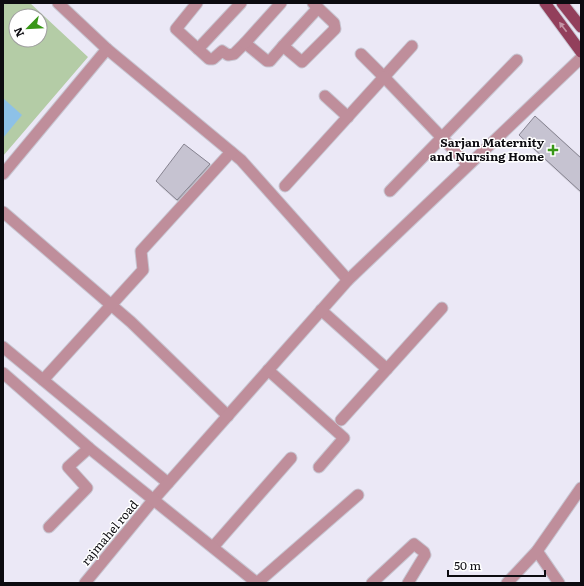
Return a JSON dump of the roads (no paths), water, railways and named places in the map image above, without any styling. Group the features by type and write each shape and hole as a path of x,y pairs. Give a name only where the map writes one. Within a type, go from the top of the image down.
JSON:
{"main road":[{"path":"544,3 581,52"},
{"path":"562,3 581,28"}],"street":[{"path":"58,3 107,49 241,160 348,280"},
{"path":"197,3 176,29 210,60 222,51 228,55 234,54 281,3"},
{"path":"198,49 241,3"},
{"path":"244,43 268,62 316,5 334,24 335,29 304,62 302,62 283,46"},
{"path":"284,186 412,46"},
{"path":"3,174 107,49"},
{"path":"361,54 468,165"},
{"name":"rajmahel road","path":"92,581 154,499 348,280 581,58"},
{"path":"390,191 517,60"},
{"path":"325,96 348,117"},
{"path":"43,380 143,270 141,251 231,152"},
{"path":"3,212 112,305 228,416"},
{"path":"341,420 442,308"},
{"path":"321,310 387,370"},
{"path":"3,347 168,483"},
{"path":"268,370 344,438 319,467"},
{"path":"3,373 89,448 257,583 358,495"},
{"path":"49,527 87,488 68,467 89,448"},
{"path":"213,547 291,458"},
{"path":"507,583 537,551 581,488"},
{"path":"372,583 414,544 424,552 425,555 408,583"},
{"path":"537,551 559,583"}],"water":[{"path":"3,98 22,115 3,138"}],"place":[{"name":"Sarjan Maternity and Nursing Home","path":"553,150"}]}
